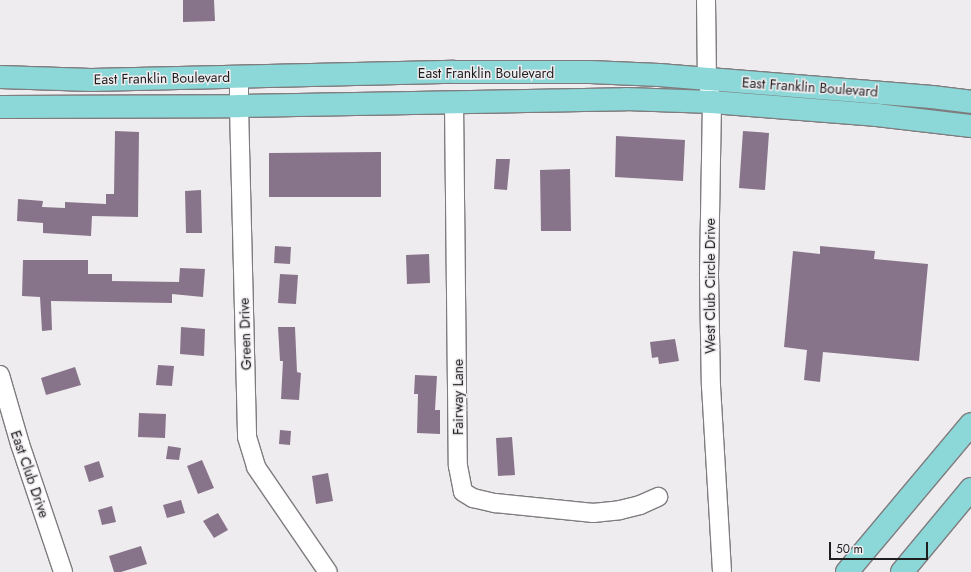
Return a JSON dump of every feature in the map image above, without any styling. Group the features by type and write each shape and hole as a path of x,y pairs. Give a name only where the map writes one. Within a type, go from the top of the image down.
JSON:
{"main road":[{"name":"East Franklin Boulevard","path":"0,77 90,80 454,72 590,72 659,75 932,97 971,102"},
{"name":"East Franklin Boulevard","path":"0,107 239,106 626,98 712,102 877,115 971,126"},
{"path":"847,572 971,424"},
{"path":"902,572 971,489"}],"street":[{"name":"West Club Circle Drive","path":"706,0 707,80 712,102 709,276 711,378 722,572"},
{"name":"Green Drive","path":"240,76 239,106 247,438 256,467 328,570"},
{"name":"Fairway Lane","path":"454,101 458,466 463,492 473,498 495,503 593,513 620,510 640,505 658,497"},
{"name":"East Club Drive","path":"0,375 20,444 63,572"}],"building":[{"path":"183,0 214,0 215,21 183,22"},
{"path":"115,131 139,132 138,217 92,216 91,236 43,233 43,223 17,221 18,199 43,201 42,207 65,208 65,202 106,204 106,194 114,194"},
{"path":"743,131 769,133 765,190 739,188"},
{"path":"616,136 685,140 683,181 615,177"},
{"path":"381,152 381,197 269,197 269,153"},
{"path":"496,159 510,159 507,190 494,189"},
{"path":"570,169 571,231 541,231 540,170"},
{"path":"201,190 202,233 186,233 185,191"},
{"path":"275,246 291,247 290,264 274,263"},
{"path":"820,246 875,251 874,259 928,264 919,361 823,352 820,382 804,380 807,350 784,347 793,251 820,254"},
{"path":"429,254 430,283 407,284 406,255"},
{"path":"23,260 88,260 88,274 112,274 112,281 179,282 180,268 205,269 203,297 172,294 172,303 51,301 52,330 42,331 40,297 22,296"},
{"path":"280,274 298,275 296,304 278,303"},
{"path":"181,327 205,329 204,356 180,354"},
{"path":"278,327 295,327 297,372 301,373 299,400 281,399 283,361 280,361"},
{"path":"675,339 679,361 659,364 658,357 652,358 650,342"},
{"path":"158,365 174,366 172,386 156,385"},
{"path":"75,367 81,385 46,395 41,378"},
{"path":"415,375 437,376 435,410 440,410 440,434 417,433 418,394 414,394"},
{"path":"139,413 166,414 165,438 138,437"},
{"path":"280,430 291,431 290,445 279,444"},
{"path":"512,437 515,475 498,476 496,438"},
{"path":"168,446 181,448 179,460 166,459"},
{"path":"202,460 214,488 198,494 187,466"},
{"path":"99,461 104,477 89,482 84,466"},
{"path":"328,473 333,501 316,504 312,476"},
{"path":"181,500 185,513 167,518 163,505"},
{"path":"112,506 116,522 102,525 98,510"},
{"path":"218,513 228,530 214,538 203,521"},
{"path":"141,546 147,564 121,572 114,572 109,556"}]}
